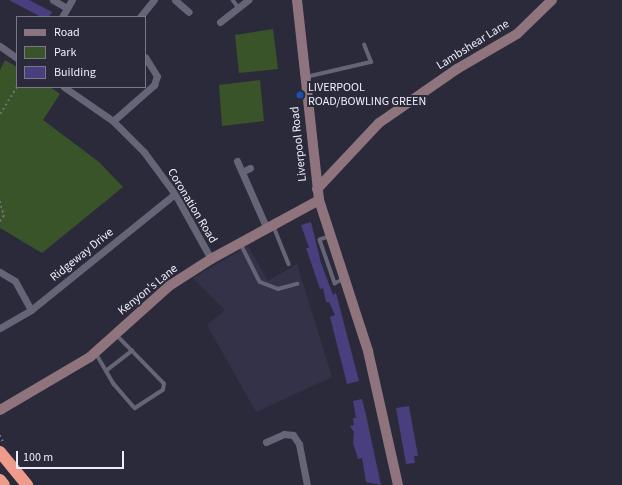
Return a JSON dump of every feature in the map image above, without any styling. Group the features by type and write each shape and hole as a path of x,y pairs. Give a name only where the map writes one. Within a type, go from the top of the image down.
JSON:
{"highway":[{"path":"0,452 28,485"},
{"path":"0,480 4,485"}],"street":[{"path":"53,0 67,8"},
{"path":"63,16 72,0"},
{"path":"141,16 154,0"},
{"path":"175,0 189,12"},
{"path":"220,22 248,0"},
{"name":"Liverpool Road","path":"297,0 319,200 377,384 398,485"},
{"name":"Lambshear Lane","path":"317,189 379,123 457,69 517,34 552,0"},
{"path":"0,46 16,57"},
{"path":"113,121 154,85 157,76 146,59"},
{"name":"Coronation Road","path":"65,88 113,121 144,152 175,194 211,259"},
{"path":"237,161 271,227"},
{"path":"242,172 250,168"},
{"name":"Ridgeway Drive","path":"0,328 31,310 175,194"},
{"name":"Kenyon's Lane","path":"0,410 58,378 96,352 169,286 211,259 319,200"},
{"path":"0,272 14,281 31,310"},
{"path":"266,442 284,434 293,435 299,444 307,485"}],"lane":[{"path":"233,0 239,8"},
{"path":"305,77 371,62 364,45"},
{"path":"271,227 289,264"},
{"path":"240,244 260,282 278,289 297,284"},
{"path":"96,352 106,371 135,408 163,390 164,384 116,334"},
{"path":"106,371 132,351"}],"path":[{"path":"0,114 16,88"},
{"path":"0,201 4,216 0,222"}],"shaded area":[{"path":"248,246 268,281 297,264 332,377 256,412 207,325 225,310 193,278"}],"green space":[{"path":"273,29 278,69 239,73 235,35"},
{"path":"5,60 16,66 16,88 51,88 60,94 43,120 99,162 123,187 42,253 0,228 0,70"},
{"path":"260,80 264,121 222,126 219,85"}],"building":[{"path":"9,0 29,0 52,12 50,16 39,16"},
{"path":"311,222 321,263 333,295 336,293 359,381 347,384 330,317 335,315 329,302 326,302 323,288 320,289 306,248 309,248 301,225"},
{"path":"362,399 381,485 366,482 362,458 358,459 353,443 354,432 350,426 354,425 353,418 356,418 353,401"},
{"path":"409,406 418,456 414,456 415,463 406,464 396,408"}],"place":[{"name":"LIVERPOOL ROAD/BOWLING GREEN","path":"300,95"}]}
